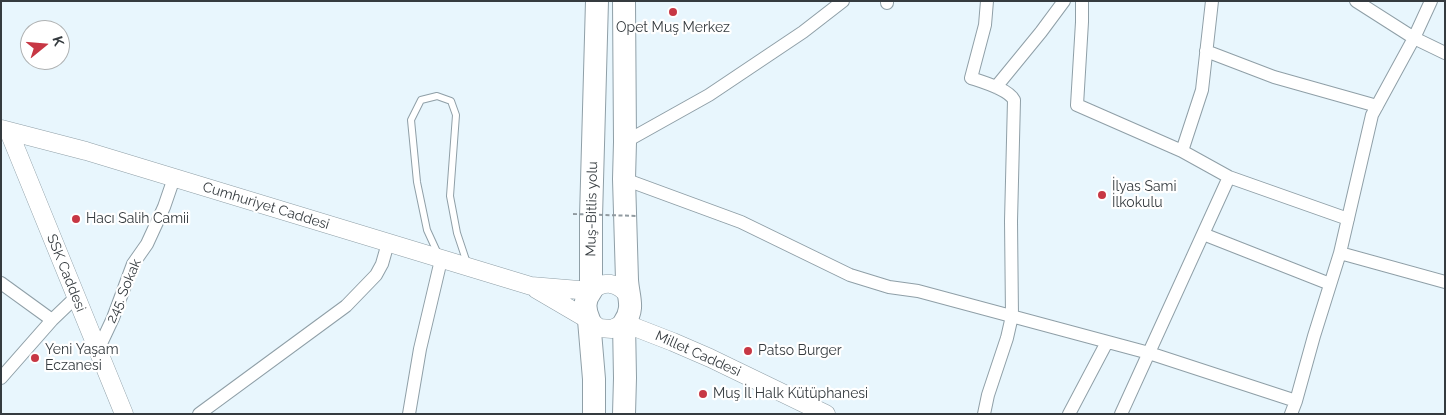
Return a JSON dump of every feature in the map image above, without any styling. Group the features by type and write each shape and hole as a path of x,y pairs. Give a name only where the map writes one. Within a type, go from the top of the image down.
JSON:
{"highway":[{"name":"Muş-Bitlis yolu","path":"594,414 594,379 589,320 585,305 586,299 592,291 591,217 597,1"},
{"path":"624,1 626,142 624,179 628,295 631,305 628,318 624,323 624,414"}],"street":[{"path":"626,142 709,95 803,32 843,1"},
{"path":"984,414 1012,316 1011,221 1014,100 1009,94 996,87 970,78 985,25 987,1"},
{"path":"996,87 1064,1"},
{"path":"1082,1 1077,105 1182,151 1230,177 1348,219"},
{"path":"1182,151 1202,90 1212,1"},
{"path":"1356,1 1414,38 1445,53"},
{"path":"1291,414 1340,253 1372,115 1414,38 1431,1"},
{"path":"1206,51 1274,77 1377,106"},
{"name":"Cumhuriyet Caddesi","path":"5,131 86,151 531,286 592,291 598,286 608,284 616,285 628,295"},
{"name":"SSK Caddesi","path":"5,131 124,414"},
{"path":"1121,414 1230,177"},
{"name":"245. Sokak","path":"98,350 113,318 133,264 147,244 164,207 174,178"},
{"path":"624,179 741,222 850,275 889,288 918,291 1149,353 1296,401"},
{"path":"1203,234 1330,284"},
{"path":"199,414 346,306 376,275 382,264 388,243"},
{"path":"1340,253 1445,282"},
{"path":"409,414 420,349 441,260"},
{"path":"1,283 52,320"},
{"name":"Cumhuriyet Caddesi","path":"531,286 589,320 599,328 612,329 624,323"},
{"path":"1,378 52,320 76,297"},
{"name":"Millet Caddesi","path":"624,323 710,358 826,414"},
{"path":"1069,414 1107,342"}],"lane":[{"path":"441,260 427,230 416,182 411,120 421,100 437,96 451,101 456,115 450,196 457,233 468,267"}],"path":[{"path":"574,214 637,216"}],"place":[{"name":"Opet Muş Merkez","path":"673,12"},
{"name":"İlyas Sami İlkokulu","path":"1102,195"},
{"name":"Hacı Salih Camii","path":"76,219"},
{"name":"Patso Burger","path":"748,351"},
{"name":"Yeni Yaşam Eczanesi","path":"35,358"},
{"name":"Muş İl Halk Kütüphanesi","path":"703,394"}]}
